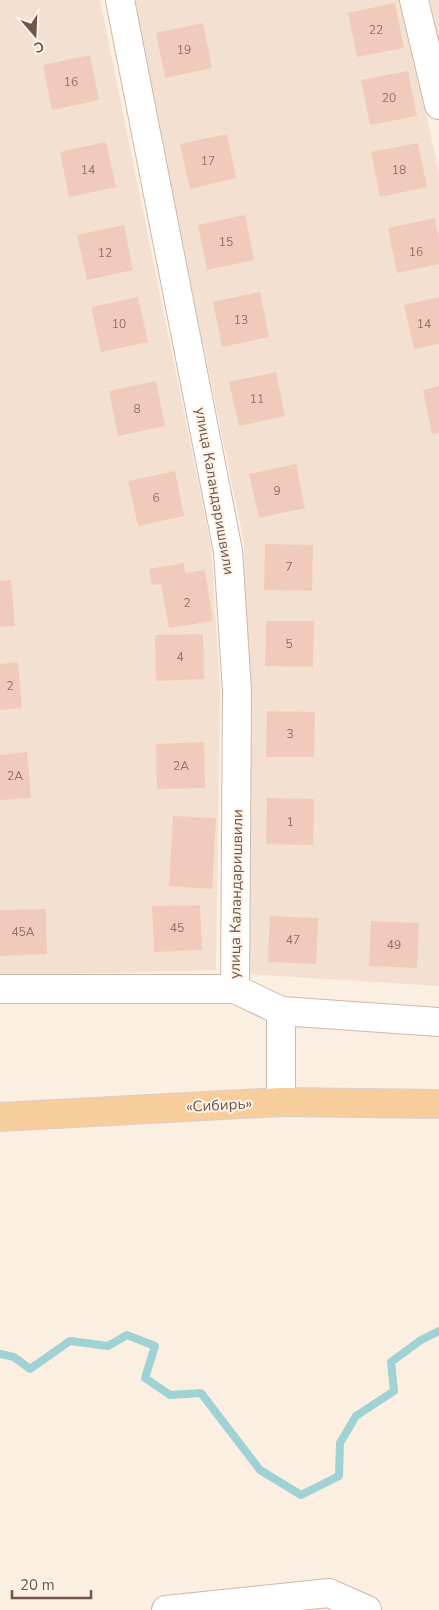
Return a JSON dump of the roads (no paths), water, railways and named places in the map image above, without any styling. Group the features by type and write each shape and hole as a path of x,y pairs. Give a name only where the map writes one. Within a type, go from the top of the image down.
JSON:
{"main road":[{"name":"«Сибирь»","path":"0,1117 281,1102 439,1104"}],"street":[{"name":"улица Каландаришвили","path":"120,0 228,551 238,691 235,989"},
{"path":"414,0 439,105"},
{"path":"0,990 235,989 281,1011 439,1022"},
{"path":"281,1011 281,1102"},
{"path":"166,1610 329,1593 367,1610"}],"waterway":[{"path":"0,1354 14,1357 30,1369 70,1341 108,1346 127,1335 155,1346 145,1378 170,1395 201,1393 260,1470 301,1495 339,1476 340,1443 356,1416 394,1391 391,1362 421,1340 439,1331"}]}
